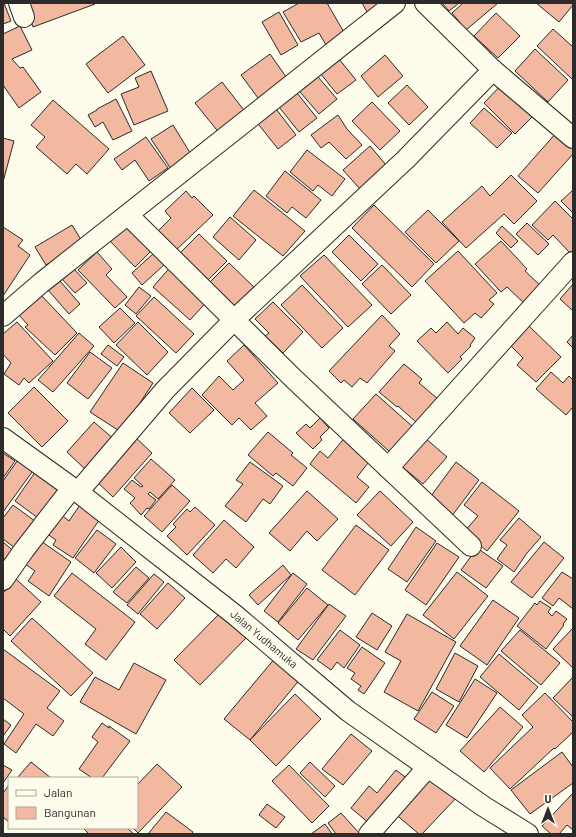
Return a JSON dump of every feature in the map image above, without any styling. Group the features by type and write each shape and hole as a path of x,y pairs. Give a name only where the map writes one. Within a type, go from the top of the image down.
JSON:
{"street":[{"path":"3,316 41,283 395,3"},
{"path":"424,3 493,70 573,138"},
{"path":"3,580 24,550 75,490 165,390 235,319 406,159 493,70"},
{"path":"128,215 235,319 295,380 471,546"},
{"path":"388,468 573,262"},
{"name":"Jalan Yudhamuka","path":"3,438 75,490 235,615 348,711 483,806 528,834"},
{"path":"369,834 428,767"}],"building":[{"path":"4,3 11,21 3,24 3,4"},
{"path":"24,3 95,3 95,4 33,27"},
{"path":"299,3 327,3 345,34 326,45 319,33 301,42 283,12"},
{"path":"362,3 382,3 367,12"},
{"path":"442,3 459,3 449,11"},
{"path":"463,3 498,3 466,30 452,13"},
{"path":"536,3 573,3 573,5 559,22"},
{"path":"279,12 298,45 281,55 262,22"},
{"path":"496,13 520,36 498,58 474,36"},
{"path":"20,26 32,50 12,59 20,68 23,67 41,92 19,108 3,85 3,34"},
{"path":"553,29 573,47 573,80 537,46"},
{"path":"123,36 145,65 108,93 86,64"},
{"path":"535,49 568,80 548,102 515,71"},
{"path":"270,54 289,81 261,102 241,75"},
{"path":"335,54 356,80 337,94 316,68"},
{"path":"385,55 403,76 378,97 361,76"},
{"path":"312,70 337,99 319,114 294,85"},
{"path":"151,71 168,111 134,125 121,94 139,87 135,78"},
{"path":"222,82 247,114 220,134 195,103"},
{"path":"504,82 536,113 515,134 484,103"},
{"path":"407,85 428,107 409,125 388,103"},
{"path":"293,88 317,118 299,132 275,102"},
{"path":"116,99 132,131 113,140 103,122 95,127 88,115"},
{"path":"53,100 109,149 87,174 76,164 67,174 36,147 45,137 31,125"},
{"path":"372,102 400,131 380,150 352,121"},
{"path":"273,105 296,135 278,149 255,120"},
{"path":"484,108 512,133 497,148 470,123"},
{"path":"338,115 347,129 362,145 346,159 329,142 321,148 311,135"},
{"path":"173,125 192,156 171,169 151,139"},
{"path":"557,132 573,146 573,154 538,193 518,176"},
{"path":"146,137 168,168 149,181 135,160 122,170 114,159"},
{"path":"3,138 14,141 3,182"},
{"path":"370,146 387,166 360,189 343,170"},
{"path":"307,150 345,179 332,196 318,185 313,191 290,172"},
{"path":"285,171 321,200 306,218 292,207 287,213 266,196"},
{"path":"511,175 537,201 514,224 504,214 466,248 442,222 482,186 490,196"},
{"path":"254,190 305,231 283,256 233,216"},
{"path":"573,190 573,213 561,201"},
{"path":"186,191 192,198 194,196 213,215 176,250 158,231 171,218 165,211"},
{"path":"555,201 573,219 573,251 570,253 553,235 548,240 532,225"},
{"path":"374,205 434,264 412,287 352,228"},
{"path":"428,210 459,241 436,263 405,232"},
{"path":"230,217 256,240 239,260 213,237"},
{"path":"130,220 155,247 135,267 109,240"},
{"path":"527,223 549,244 538,255 516,234"},
{"path":"72,225 83,243 46,265 35,247"},
{"path":"502,226 518,241 511,248 496,233"},
{"path":"3,227 23,240 18,246 30,255 3,296"},
{"path":"199,234 227,261 207,281 179,254"},
{"path":"349,235 378,264 361,281 332,252"},
{"path":"501,241 527,269 525,271 543,288 526,305 507,287 501,292 475,264"},
{"path":"458,251 497,293 489,300 494,304 481,318 475,313 464,323 425,281"},
{"path":"97,252 112,269 106,275 127,297 115,308 78,270"},
{"path":"154,253 165,264 142,285 132,273"},
{"path":"324,255 372,305 348,327 300,276"},
{"path":"229,263 256,289 237,309 209,283"},
{"path":"173,264 211,297 190,320 153,287"},
{"path":"382,265 411,295 391,314 362,284"},
{"path":"73,268 87,283 75,293 62,279"},
{"path":"60,281 80,304 69,314 48,290"},
{"path":"573,284 573,311 560,299"},
{"path":"302,285 343,328 322,348 281,305"},
{"path":"139,287 151,296 136,314 125,305"},
{"path":"40,294 77,333 55,355 25,327 28,325 18,314"},
{"path":"154,297 194,334 176,353 136,316"},
{"path":"273,302 303,332 283,353 265,336 269,333 255,319"},
{"path":"120,308 135,323 114,343 99,327"},
{"path":"382,315 400,334 389,346 395,351 367,383 360,378 352,387 344,380 341,383 329,371"},
{"path":"17,322 53,361 29,383 24,378 19,385 4,374 11,363 3,354 3,334"},
{"path":"138,322 168,352 147,375 116,345"},
{"path":"447,322 458,334 463,328 475,338 470,345 471,346 460,357 462,359 448,373 417,341 431,328 436,333"},
{"path":"529,326 561,357 536,382 517,365 523,358 510,345"},
{"path":"79,333 94,346 53,392 38,380"},
{"path":"573,335 573,348 567,342"},
{"path":"108,345 124,357 117,366 101,354"},
{"path":"244,345 278,383 255,403 267,416 251,430 239,418 232,425 202,395 219,376 233,390 244,380 227,361"},
{"path":"90,352 112,368 88,399 67,383"},
{"path":"123,363 153,383 121,432 90,412"},
{"path":"404,364 422,379 419,383 438,399 417,423 379,392"},
{"path":"551,372 563,383 569,376 573,380 573,407 566,415 536,389"},
{"path":"34,387 68,421 42,447 8,413"},
{"path":"192,388 214,410 190,433 169,413"},
{"path":"376,394 413,427 390,452 353,419"},
{"path":"320,418 329,428 320,437 322,440 313,449 296,433 306,424 310,428"},
{"path":"94,422 115,440 87,471 67,452"},
{"path":"268,432 293,453 291,455 307,468 293,486 276,473 273,476 248,455"},
{"path":"134,436 152,453 113,497 95,480"},
{"path":"346,436 372,458 357,477 369,487 356,503 310,464 320,451 328,458"},
{"path":"424,437 447,457 423,484 400,465"},
{"path":"3,453 15,461 3,478"},
{"path":"20,457 35,468 3,512 3,481"},
{"path":"151,459 175,480 158,499 150,492 148,494 156,500 149,509 147,508 141,515 130,503 135,498 124,489 132,480 141,487 143,486 134,478"},
{"path":"250,462 283,486 270,504 263,499 246,522 225,506 243,484 236,480"},
{"path":"456,462 479,480 451,517 428,500"},
{"path":"38,468 66,488 42,521 15,501"},
{"path":"482,482 519,511 487,551 464,532 478,516 464,505"},
{"path":"172,485 190,501 162,532 144,516"},
{"path":"307,491 338,519 317,541 307,531 290,551 269,533"},
{"path":"380,491 413,522 391,546 357,515"},
{"path":"82,502 102,516 73,558 53,545 56,540 43,531 58,512 69,521"},
{"path":"13,505 39,524 19,551 3,539 3,518"},
{"path":"195,507 215,525 187,555 167,536 176,527 173,524 187,509 190,512"},
{"path":"519,518 541,537 527,553 514,572 497,559 507,545 500,540"},
{"path":"224,520 254,547 236,568 226,559 213,573 193,555"},
{"path":"356,525 389,550 355,595 322,570"},
{"path":"416,527 436,541 407,582 388,569"},
{"path":"97,530 116,544 94,573 75,558"},
{"path":"38,539 71,562 49,596 28,581 35,571 21,561"},
{"path":"3,542 17,554 3,570"},
{"path":"544,542 564,558 532,598 511,582"},
{"path":"437,543 459,557 426,605 405,590"},
{"path":"121,547 136,562 112,588 96,573"},
{"path":"477,548 503,566 486,588 461,570"},
{"path":"283,565 291,575 258,605 249,595"},
{"path":"136,567 149,578 127,603 113,592"},
{"path":"457,572 488,596 454,639 423,615"},
{"path":"562,572 573,579 573,609 559,598 553,606 542,598"},
{"path":"72,573 135,622 106,660 85,644 96,629 54,596"},
{"path":"293,573 307,584 278,622 264,611"},
{"path":"154,574 164,582 138,614 127,605"},
{"path":"16,579 41,602 10,636 3,629 3,593"},
{"path":"168,583 185,598 157,629 140,614"},
{"path":"307,588 328,605 298,640 278,623"},
{"path":"493,600 519,618 487,665 460,646"},
{"path":"540,601 551,608 548,612 552,616 556,611 567,619 546,649 517,626 535,603 537,605"},
{"path":"329,604 346,616 313,660 296,649"},
{"path":"221,612 247,637 200,685 174,660"},
{"path":"372,613 392,626 377,650 356,637"},
{"path":"407,614 456,642 418,711 384,692 401,661 385,652"},
{"path":"32,618 93,673 71,696 11,641"},
{"path":"573,628 573,668 553,649"},
{"path":"340,630 360,645 344,668 337,662 331,670 317,660"},
{"path":"520,630 560,663 541,685 501,651"},
{"path":"362,647 385,663 364,694 358,690 361,686 351,679 355,673 347,668"},
{"path":"3,649 60,691 47,708 64,721 53,736 36,724 16,753 4,744 24,714 3,698"},
{"path":"455,653 478,666 459,702 436,689"},
{"path":"499,654 538,687 519,710 480,677"},
{"path":"276,657 301,678 250,740 224,719"},
{"path":"134,663 166,680 136,734 80,702 95,677 119,690"},
{"path":"573,677 573,717 553,698"},
{"path":"475,679 497,693 467,738 446,725"},
{"path":"432,692 454,706 436,733 414,719"},
{"path":"545,693 573,722 573,732 510,789 490,768 533,727 522,715"},
{"path":"295,694 321,719 276,766 250,740"},
{"path":"500,707 523,727 484,772 460,751"},
{"path":"3,719 11,725 3,736"},
{"path":"102,723 109,728 109,726 130,741 103,777 91,777 79,769 98,742 92,737"},
{"path":"351,734 372,751 343,785 322,769"},
{"path":"562,752 573,767 573,783 530,814 511,790"},
{"path":"31,762 50,777 18,777"},
{"path":"310,762 335,786 325,797 300,773"},
{"path":"157,764 182,787 138,833 134,829 138,829 138,784"},
{"path":"3,765 12,770 3,783"},
{"path":"289,765 329,806 312,823 272,781"},
{"path":"396,770 414,784 376,829 351,808 369,786 377,793"},
{"path":"428,777 457,797 422,834 419,834 393,812"},
{"path":"8,786 8,821 3,817 3,793"},
{"path":"573,793 573,830 567,825 559,834 551,834 542,826"},
{"path":"267,804 285,817 276,828 259,815"},
{"path":"166,812 193,832 191,834 148,834"},
{"path":"341,813 360,834 336,834 328,823"},
{"path":"325,824 332,834 311,834"},
{"path":"84,829 128,829 134,834 89,834"}]}
